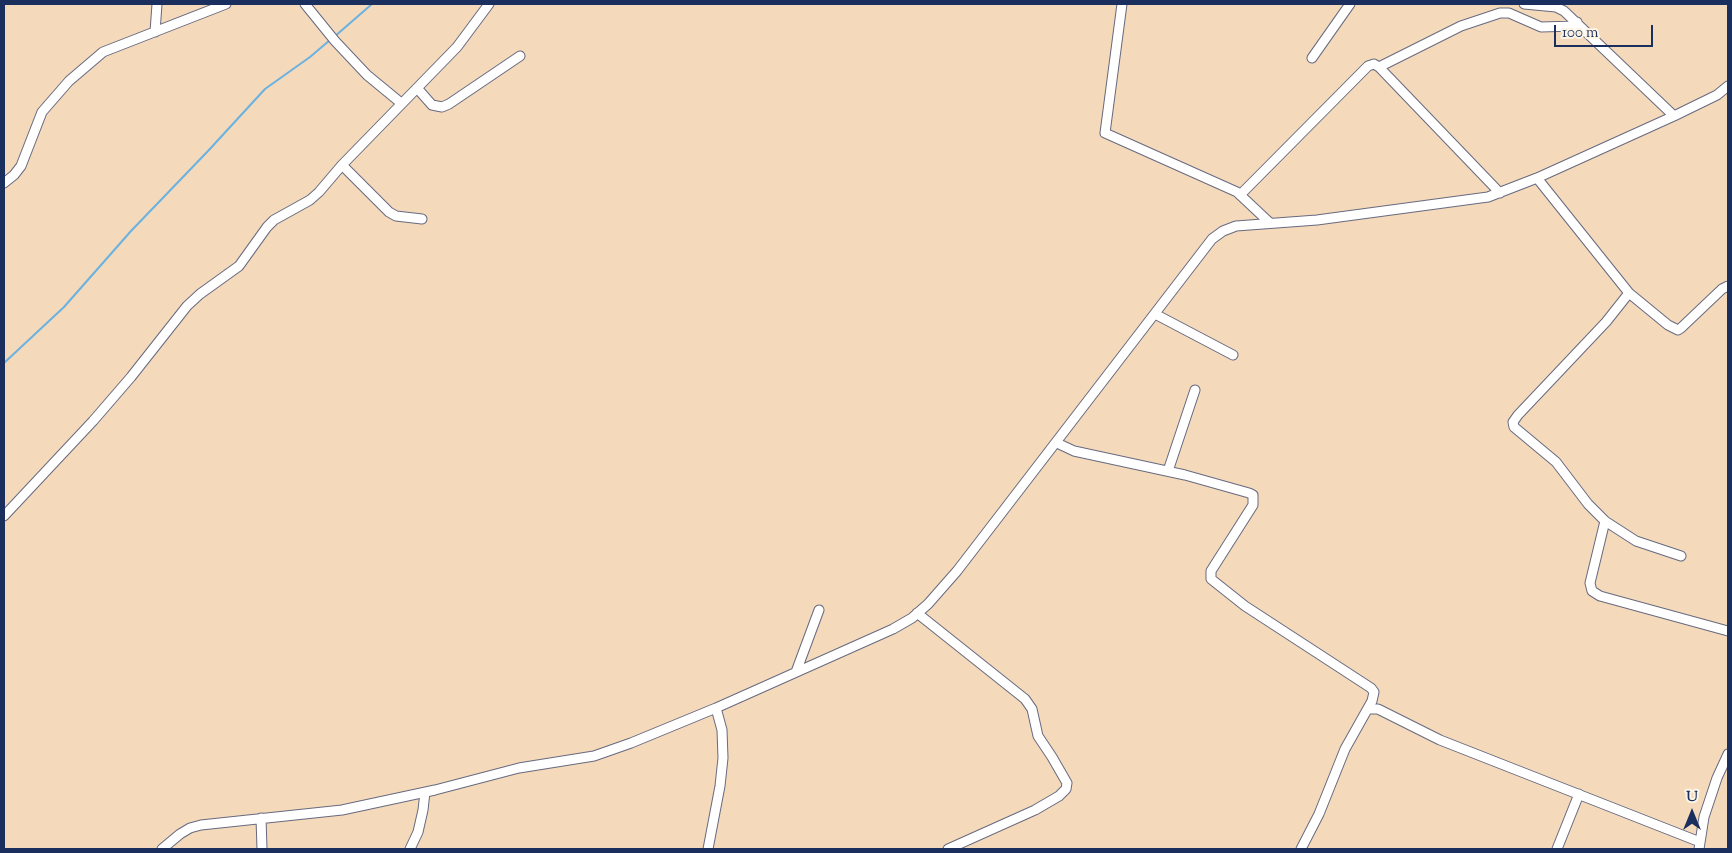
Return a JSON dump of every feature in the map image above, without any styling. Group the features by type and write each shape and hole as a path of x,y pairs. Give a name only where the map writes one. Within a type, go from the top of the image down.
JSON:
{"street":[{"path":"155,32 157,4"},
{"path":"4,182 14,175 21,166 42,112 68,81 103,52 226,4"},
{"path":"305,4 335,41 367,75 401,103"},
{"path":"4,516 131,377 187,306 200,294 240,266 267,227 285,213 310,200 401,103 457,47 489,4"},
{"path":"1122,4 1105,133 1237,192 1270,223"},
{"path":"1312,58 1350,4"},
{"path":"1524,4 1560,9 1577,22 1674,116"},
{"path":"1379,67 1461,26 1500,13 1509,13 1541,27 1575,26 1577,22"},
{"path":"416,88 432,105 442,107 520,56"},
{"path":"1240,195 1368,66 1374,64 1500,193"},
{"path":"162,849 180,834 190,828 201,825 342,810 425,792 519,768 594,756 716,708 893,629 928,604 957,571 1212,239 1222,231 1236,226 1317,220 1488,197 1537,178 1674,116 1717,95 1728,86"},
{"path":"342,165 389,212 396,216 422,219"},
{"path":"1537,178 1629,293 1668,325 1678,330 1722,289 1728,286"},
{"path":"1629,293 1606,322 1513,422 1515,429 1556,462 1588,504 1605,521 1636,541 1681,556"},
{"path":"1155,314 1233,355"},
{"path":"1168,471 1195,390"},
{"path":"1056,442 1074,451 1168,471 1249,493 1253,496 1253,505 1211,571 1211,579 1245,606 1367,684 1374,692 1368,709 1345,749 1319,814 1301,849"},
{"path":"1605,521 1590,583 1592,591 1600,596 1728,631"},
{"path":"796,672 819,610"},
{"path":"917,613 1024,698 1032,709 1038,736 1067,783 1066,789 1059,796 1036,810 948,849"},
{"path":"708,849 720,786 723,758 722,730 716,708"},
{"path":"1368,709 1378,709 1440,740 1579,794 1699,846 1704,817 1717,778 1728,754"},
{"path":"410,849 418,832 425,792"},
{"path":"1557,849 1579,794"},
{"path":"261,818 262,849"}],"waterway":[{"path":"334,37 372,4"},
{"path":"4,363 64,307 131,231 265,89 310,57 330,40"}]}
